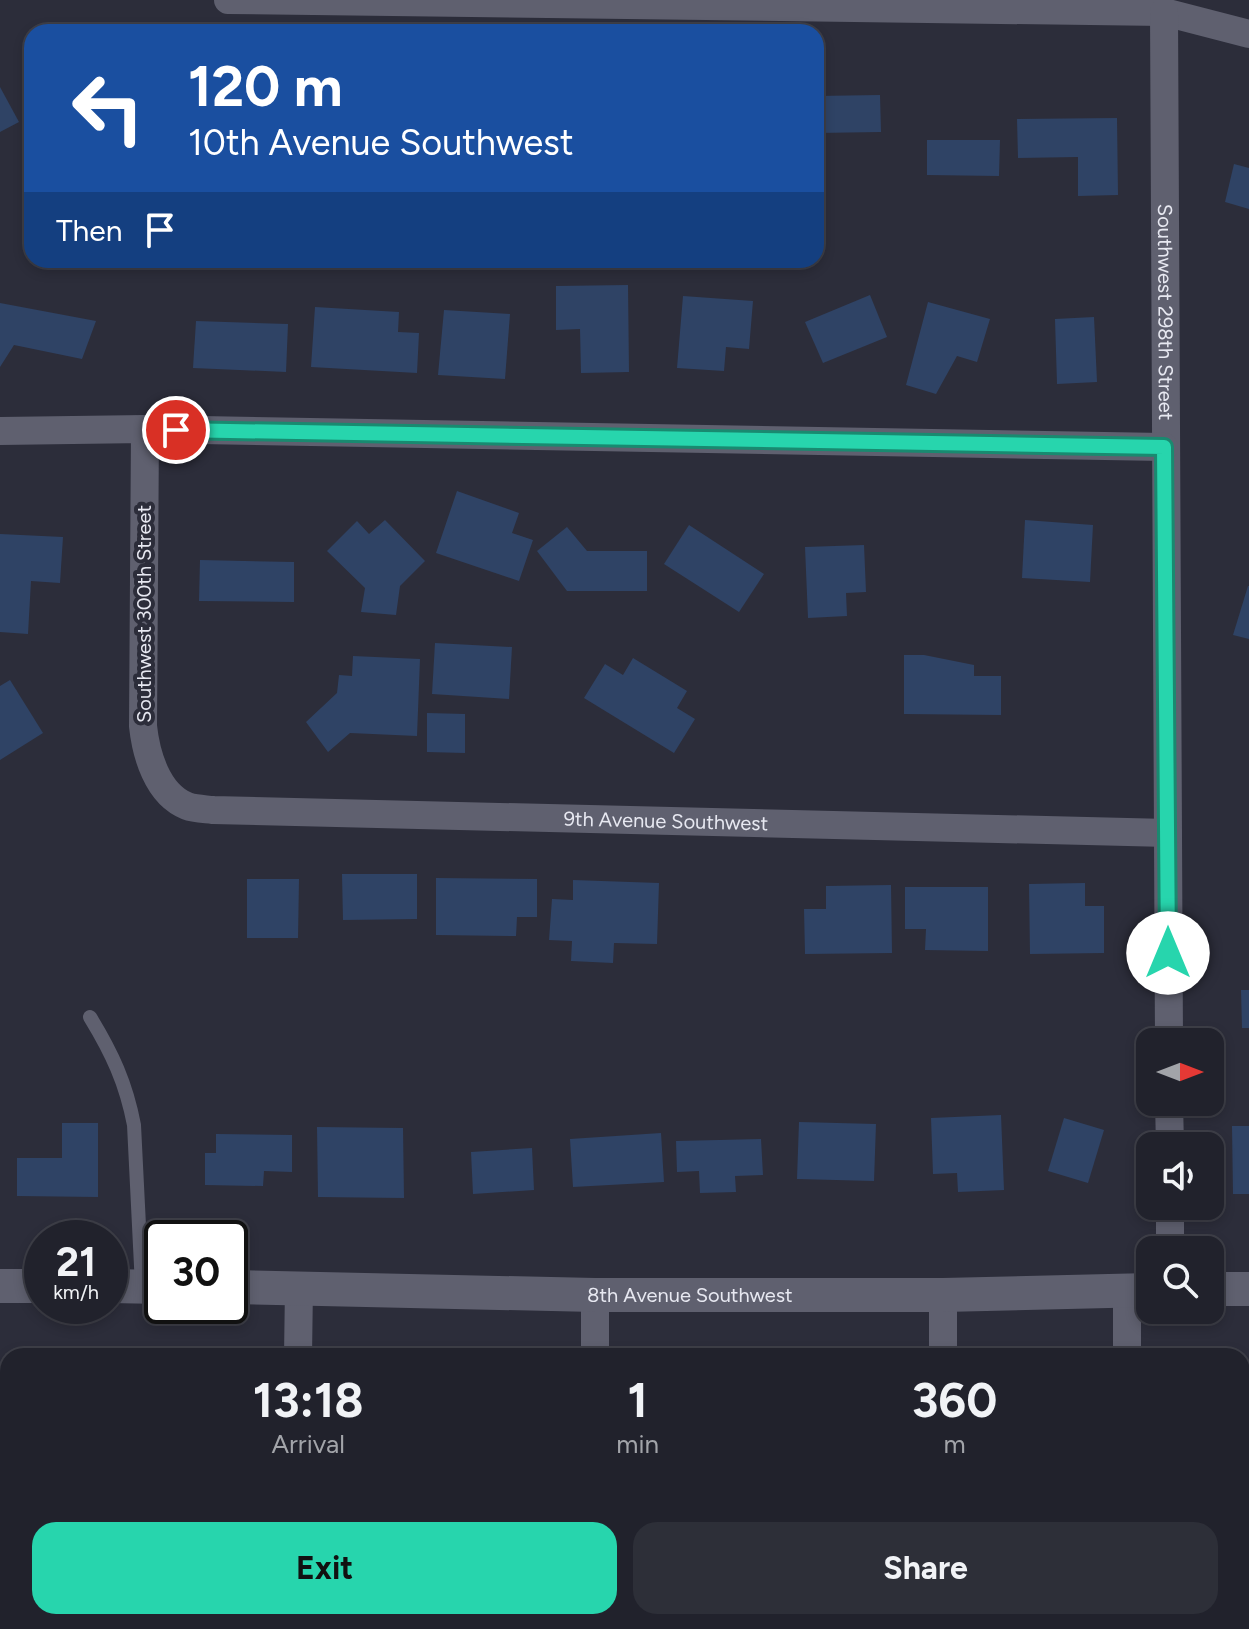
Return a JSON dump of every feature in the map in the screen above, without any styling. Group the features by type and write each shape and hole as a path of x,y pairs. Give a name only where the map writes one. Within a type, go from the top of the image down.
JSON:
{"street":[{"path":"228,0 1164,12 1249,34"},
{"name":"Southwest 298th Street","path":"1164,12 1169,1028"},
{"path":"0,431 145,429 1164,447"},
{"name":"Southwest 300th Street","path":"145,429 143,726 153,772 170,792"},
{"name":"9th Avenue Southwest","path":"170,792 186,805 213,810 1168,833"},
{"path":"0,1286 24,1286"},
{"name":"8th Avenue Southwest","path":"248,1287 595,1295 943,1295 1136,1291"},
{"path":"298,1348 299,1287"},
{"path":"1224,1289 1249,1289"},
{"path":"595,1295 595,1348"},
{"path":"943,1295 943,1348"},
{"path":"1128,1348 1136,1303"}],"lane":[{"path":"90,1017 113,1055 134,1125 138,1286"}],"building":[{"path":"0,87 19,122 0,132"},
{"path":"880,95 881,132 824,133 824,96"},
{"path":"1117,118 1118,195 1078,196 1078,157 1018,158 1017,119"},
{"path":"927,140 1000,140 999,176 927,175"},
{"path":"1234,164 1249,168 1249,209 1225,202"},
{"path":"628,285 629,372 581,373 580,329 556,330 556,286"},
{"path":"870,295 887,337 823,363 805,322"},
{"path":"683,296 753,301 749,349 726,347 724,371 677,368"},
{"path":"928,302 990,319 977,362 957,356 936,394 906,385"},
{"path":"0,303 96,321 82,359 14,345 0,367"},
{"path":"315,307 399,312 398,332 419,333 417,373 311,367"},
{"path":"444,310 510,314 505,379 438,375"},
{"path":"1094,317 1097,382 1057,384 1055,319"},
{"path":"196,321 288,324 286,372 193,368"},
{"path":"457,491 519,513 512,533 533,540 519,581 436,553"},
{"path":"385,520 425,561 400,586 396,615 361,612 365,588 327,551 357,521 369,534"},
{"path":"1025,520 1093,525 1090,582 1022,578"},
{"path":"689,525 764,574 739,612 664,564"},
{"path":"567,527 587,551 647,551 647,591 567,591 537,551"},
{"path":"0,534 63,537 60,583 31,581 28,634 0,632"},
{"path":"864,545 866,592 846,593 847,616 808,618 805,547"},
{"path":"200,560 294,562 294,602 199,601"},
{"path":"1249,586 1249,639 1233,635"},
{"path":"435,643 512,647 509,699 432,694"},
{"path":"904,655 924,655 974,665 974,676 1001,676 1001,715 904,714"},
{"path":"353,656 420,659 417,736 350,733 328,752 306,722 337,693 339,675 352,676"},
{"path":"633,658 687,691 677,708 695,719 674,753 584,698 605,664 623,675"},
{"path":"10,680 43,733 0,760 0,686"},
{"path":"427,713 465,714 465,753 427,752"},
{"path":"342,874 417,874 417,919 343,920"},
{"path":"436,878 537,879 537,917 517,917 516,936 436,935"},
{"path":"247,879 299,879 298,938 247,938"},
{"path":"573,880 659,883 657,944 614,943 613,963 571,961 572,941 549,940 552,899 573,900"},
{"path":"1085,883 1085,906 1104,906 1104,953 1030,954 1029,884"},
{"path":"891,885 892,953 805,954 804,909 826,909 826,886"},
{"path":"905,887 988,887 988,951 925,950 926,929 905,929"},
{"path":"1241,990 1249,990 1249,1028 1242,1028"},
{"path":"1001,1115 1004,1190 958,1192 957,1173 933,1174 931,1118"},
{"path":"1064,1118 1104,1130 1088,1183 1048,1171"},
{"path":"799,1122 876,1124 874,1181 797,1179"},
{"path":"62,1123 98,1123 98,1197 17,1196 17,1158 62,1158"},
{"path":"1232,1126 1249,1126 1249,1194 1233,1194"},
{"path":"317,1127 403,1128 404,1198 318,1197"},
{"path":"661,1133 664,1182 573,1187 570,1139"},
{"path":"216,1134 292,1135 292,1172 264,1171 263,1186 205,1185 205,1153 216,1153"},
{"path":"761,1139 763,1175 735,1176 736,1192 700,1193 699,1171 677,1172 676,1141"},
{"path":"532,1148 534,1190 473,1194 471,1152"}],"route":[{"path":"176,430 1164,447 1168,953"}]}
